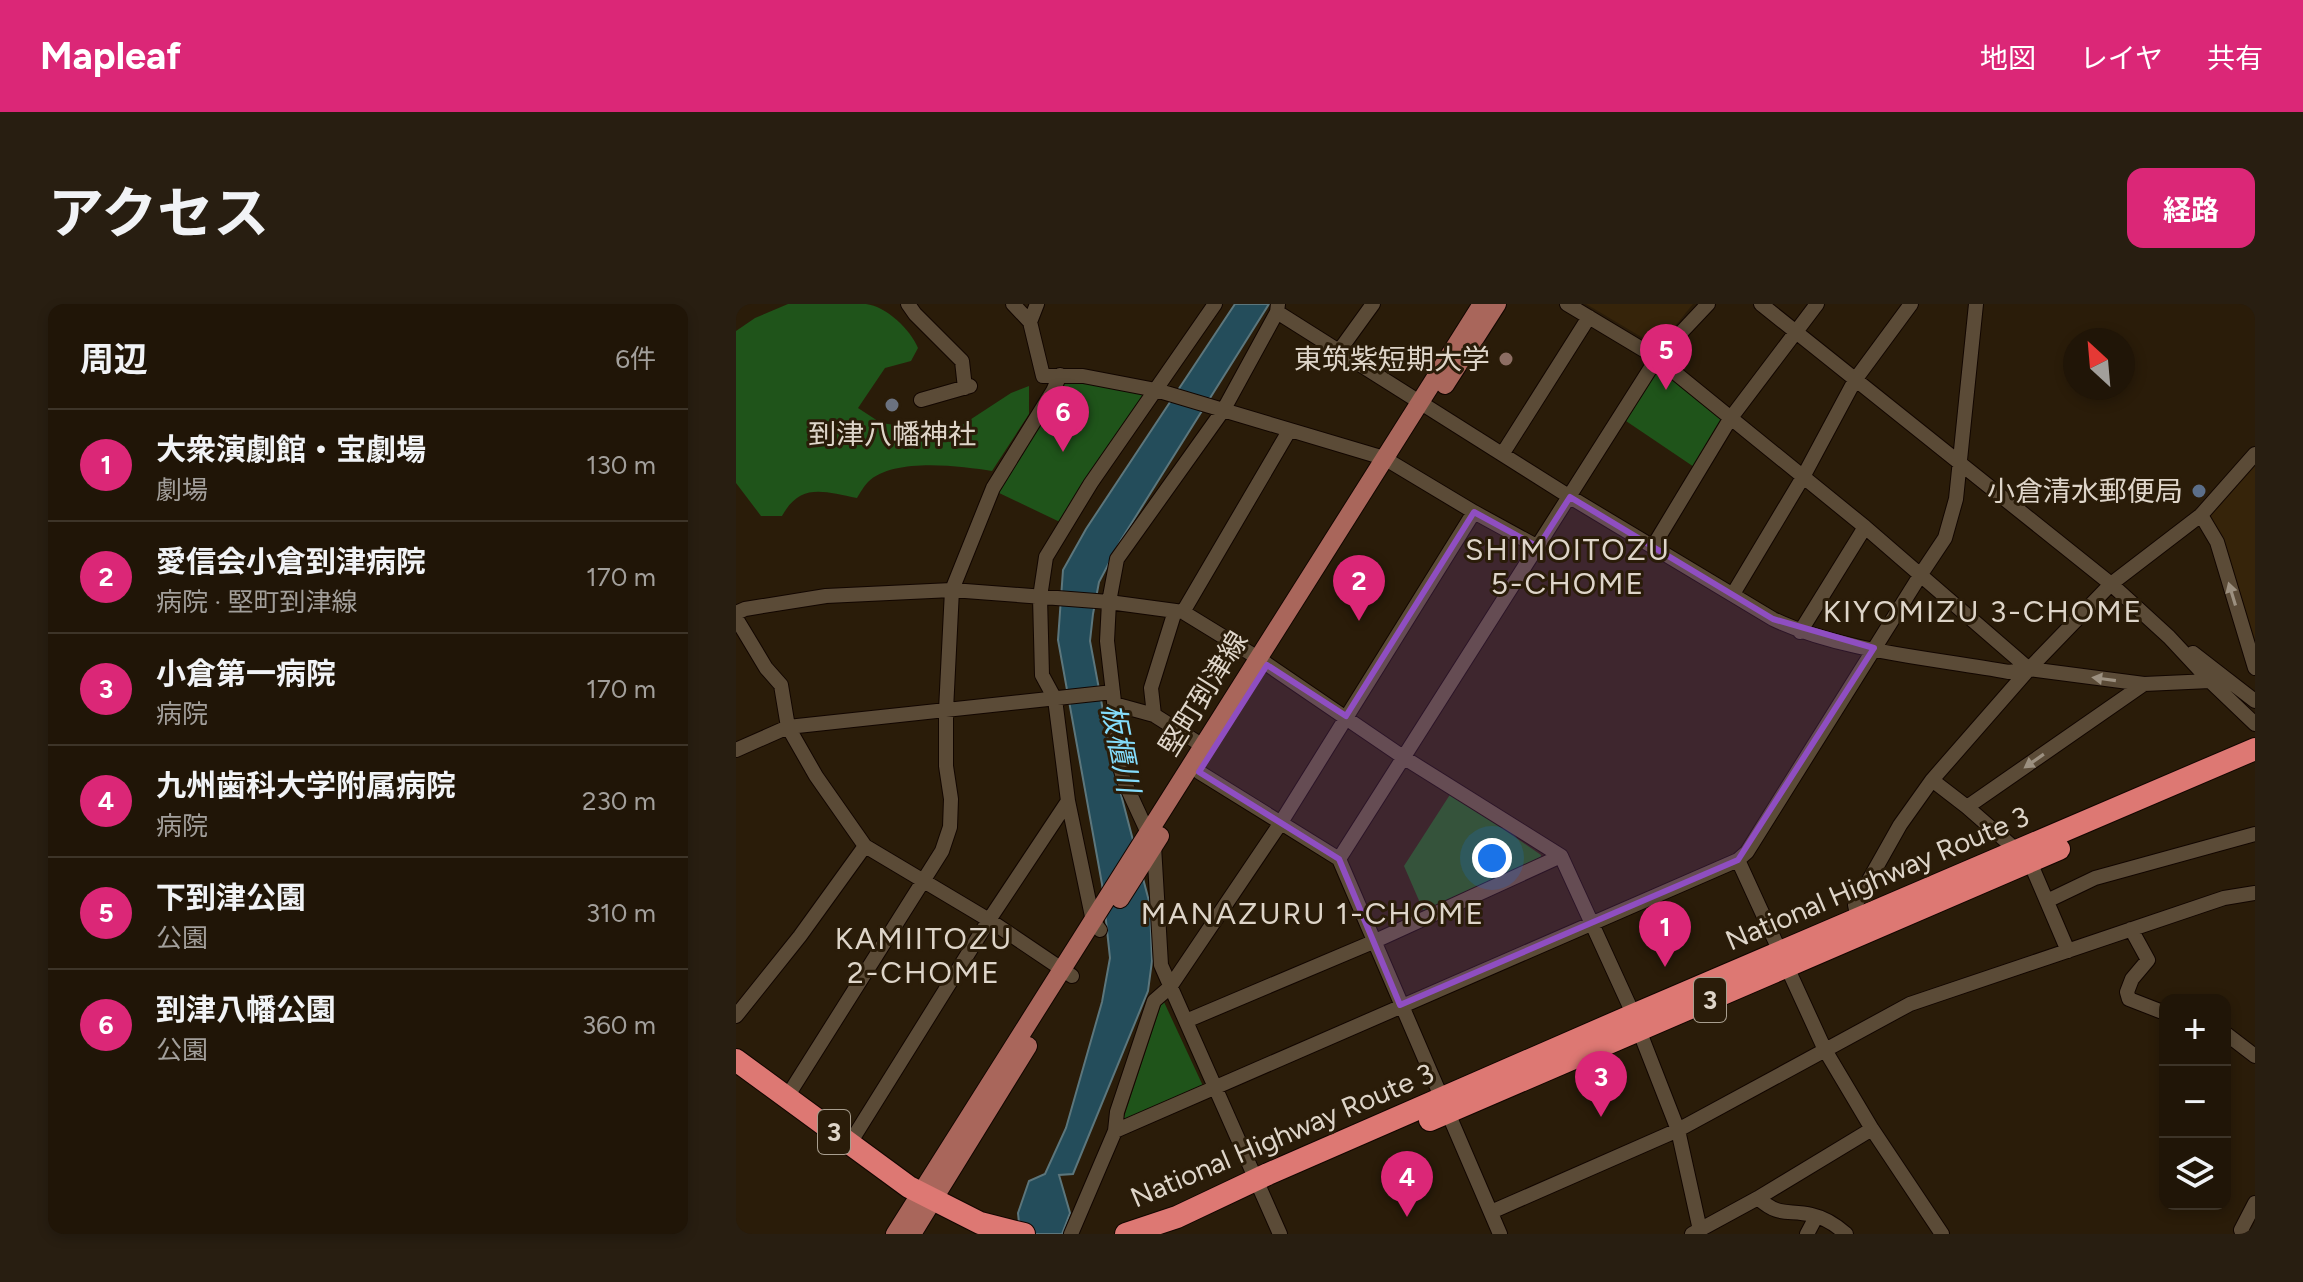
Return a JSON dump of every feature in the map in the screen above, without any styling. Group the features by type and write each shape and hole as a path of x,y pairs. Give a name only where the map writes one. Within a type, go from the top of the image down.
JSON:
{"highway":[{"name":"National Highway Route 3","path":"1126,1234 1258,1186 2024,857 2254,753"},
{"name":"National Highway Route 3","path":"1783,960 1858,919 2024,857"},
{"name":"3","path":"736,1060 850,1143 923,1203 1020,1233"},
{"name":"3","path":"736,1074 972,1234"},
{"name":"National Highway Route 3","path":"1165,1234 1258,1186"}],"main road":[{"name":"堅町到津線","path":"1147,845 1203,746 1262,662 1390,461 1482,304"},
{"name":"堅町到津線","path":"1425,404 1497,304"},
{"name":"堅町到津線","path":"895,1234 923,1203 1098,919 1199,772 1262,662"},
{"name":"堅町到津線","path":"912,1234 923,1203"}],"street":[{"path":"908,304 962,361 968,387 921,400"},
{"path":"1013,304 1030,322 1043,376 1083,376 1161,391 1390,461 1538,547"},
{"path":"1030,322 1037,304"},
{"path":"1098,919 1068,801 1059,698 1042,675 1040,597 1046,557 1091,483 1161,391 1215,304"},
{"path":"1339,351 1373,304"},
{"path":"1567,304 1657,358 1865,527 2029,669"},
{"path":"1339,859 1657,358 1708,304"},
{"path":"1761,304 2111,584 2255,713"},
{"path":"1654,545 1730,419 1817,304"},
{"path":"1733,594 1803,477 1855,380 1911,304"},
{"path":"1115,1131 1738,860 1747,852 1945,538 1956,499 1976,304"},
{"path":"1280,1234 1170,987 1159,952 1147,845 1118,760 1109,696 1107,641 1109,602 1117,559 1219,408 1277,308 1339,351 1570,497 1773,619 1800,632 2009,672 2029,669 2144,684 2215,677 2235,683 2255,701"},
{"path":"1503,453 1589,317"},
{"path":"787,1097 942,851 950,827 946,710 952,590 993,488 1060,375"},
{"path":"1154,715 1151,688 1179,611 1289,431"},
{"path":"1858,919 1855,905 1900,825 1932,780 2029,669 2111,584 2201,515 2255,454"},
{"path":"1071,1234 1115,1131 1117,1112 1154,1001 1170,987 1280,824 1474,512"},
{"path":"2201,515 2217,542 2255,668"},
{"path":"1800,632 1865,527"},
{"path":"1067,973 989,920 865,846 816,776 788,727 781,685 766,668 736,616 745,609 826,596 952,590 1109,602 1179,611 1561,856 1636,1023 1678,1130 1697,1233 1872,1129"},
{"path":"2215,677 2255,724"},
{"path":"2235,683 2255,677"},
{"path":"1967,807 2144,684"},
{"path":"736,750 788,727 1059,698 1109,696 1154,715 1203,746"},
{"path":"1199,772 1339,859 1500,1234"},
{"path":"1932,780 2024,857 2068,951"},
{"path":"850,1143 989,920 1068,801"},
{"path":"2047,901 2095,878 2255,834"},
{"path":"736,1016 800,936 865,846"},
{"path":"1186,1021 1373,942 1561,856"},
{"path":"1738,860 1825,1050 1872,1129 1942,1234"},
{"path":"1491,1212 1678,1130 1910,1004 2224,898 2255,893"},
{"path":"2131,929 2148,960 2132,979 2127,992 2129,999 2159,1011"},
{"path":"2231,1038 2255,1056"},
{"path":"1758,1198 1767,1207 1785,1214 1828,1220 1846,1234"},
{"path":"2243,1234 2241,1230 2245,1218 2255,1203"},
{"path":"1807,1234 1816,1217"}],"highlighted area":[{"path":"1570,497 1773,619 1874,648 1738,860 1400,1005 1339,859 1199,772 1267,665 1346,716 1474,512 1538,547"}],"shaded area":[{"path":"1586,304 1693,304 1658,347"},
{"path":"2255,453 2255,651 2210,515"}],"green space":[{"path":"788,304 866,304 882,309 910,334 918,348 911,361 885,368 858,408 881,423 922,429 959,427 1011,393 1029,386 1029,414 992,471 928,465 894,469 868,482 857,498 814,492 797,498 782,516 761,516 736,483 736,331 755,318"},
{"path":"1658,361 1732,423 1700,471 1623,419"},
{"path":"1068,381 1145,393 1062,523 997,492 1063,383"},
{"path":"1451,793 1541,855 1540,862 1424,912 1404,866"},
{"path":"1164,1002 1203,1086 1123,1120 1161,1005"}],"water":[{"path":"1235,304 1269,304 1121,540 1099,582 1093,614 1090,641 1113,764 1150,905 1152,961 1148,991 1073,1174 1059,1175 1070,1213 1062,1234 1016,1234 1018,1213 1029,1181 1045,1174 1066,1128 1102,1002 1110,958 1102,884 1058,640 1063,570 1086,529"}],"place":[{"name":"東筑紫短期大学","path":"1506,359"},
{"name":"下到津公園","path":"1666,390"},
{"name":"到津八幡神社","path":"892,405"},
{"name":"到津八幡公園","path":"1063,452"},
{"name":"小倉清水郵便局","path":"2199,491"},
{"name":"愛信会小倉到津病院","path":"1359,621"},
{"name":"大衆演劇館・宝劇場","path":"1665,967"},
{"name":"小倉第一病院","path":"1601,1117"},
{"name":"九州歯科大学附属病院","path":"1407,1217"}],"district":[{"name":"SHIMOITOZU 5-CHOME","path":"1568,566"},
{"name":"KIYOMIZU 3-CHOME","path":"1983,611"},
{"name":"MANAZURU 1-CHOME","path":"1313,913"},
{"name":"KAMIITOZU 2-CHOME","path":"924,955"}],"water label":[{"name":"板櫃川","path":"1121,748"}]}
